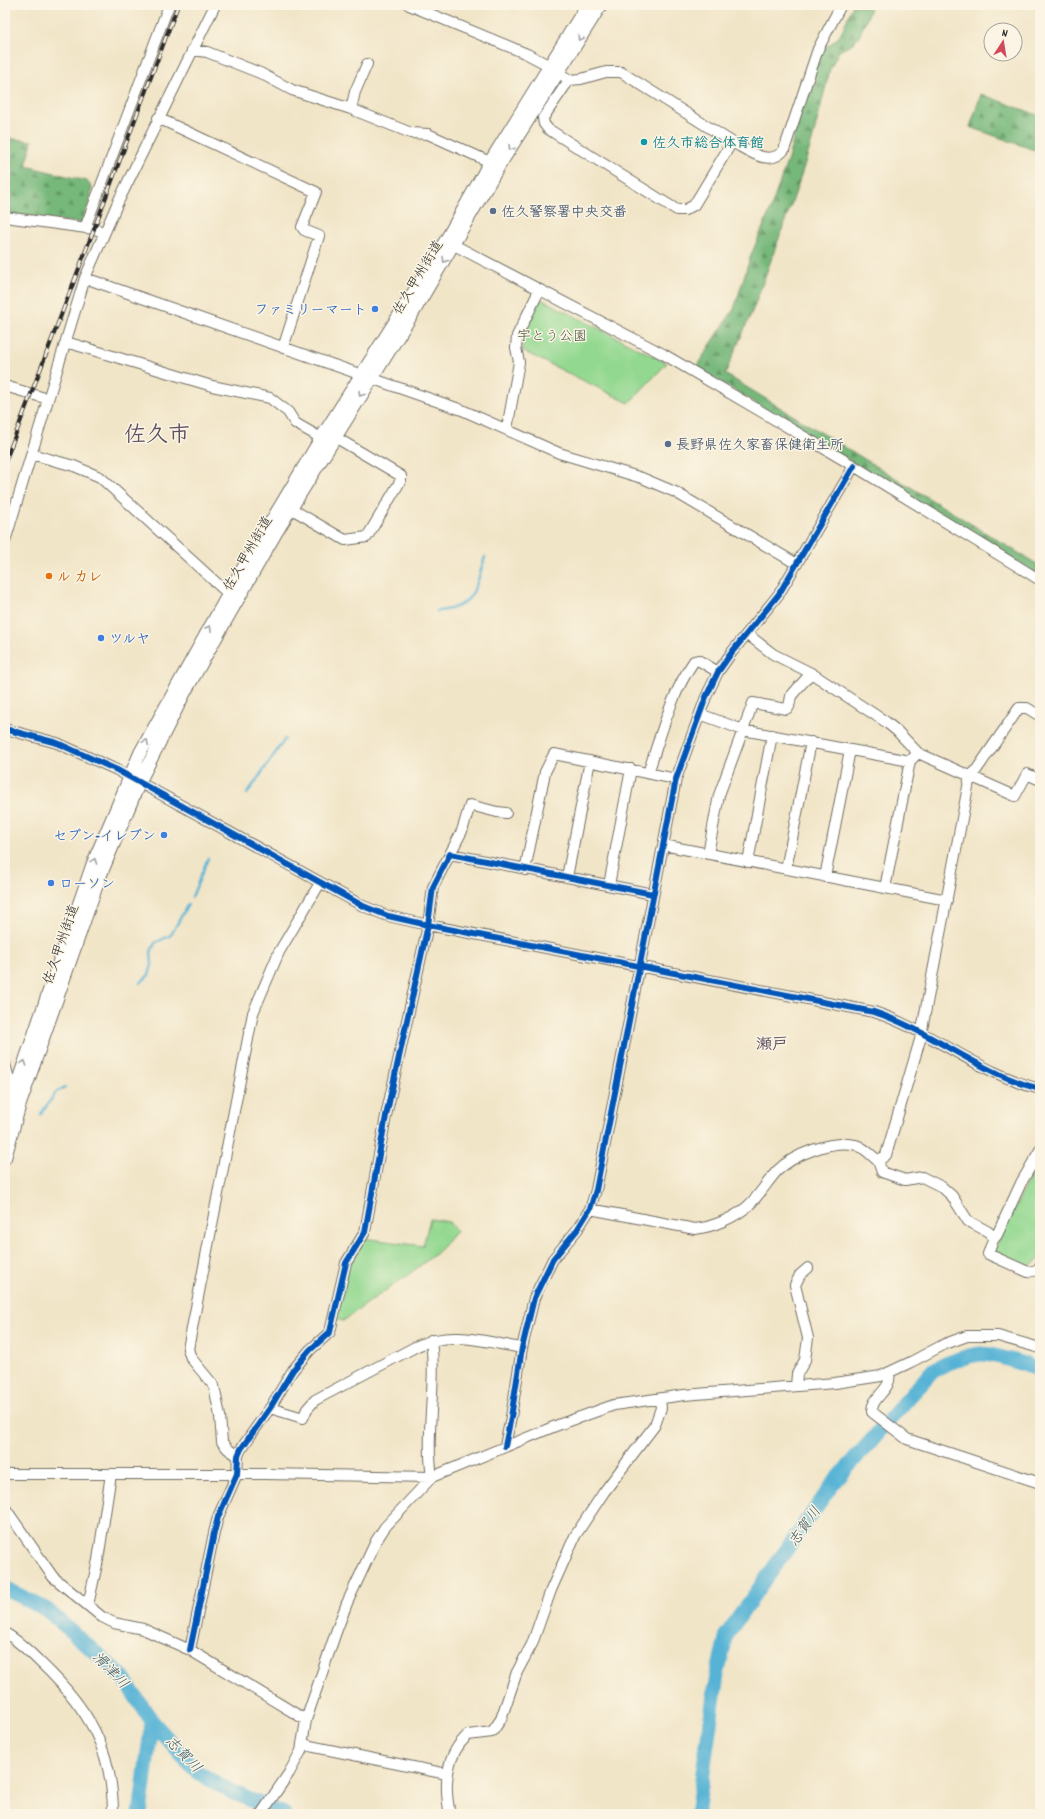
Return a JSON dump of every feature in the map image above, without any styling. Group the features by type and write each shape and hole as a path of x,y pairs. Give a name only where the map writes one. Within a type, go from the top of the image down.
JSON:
{"main road":[{"name":"佐久甲州街道","path":"5,1158 11,1103 93,864 135,778 186,692 232,598 286,506 321,438 366,377 454,245 554,69 588,5"},
{"name":"佐久甲州街道","path":"286,506 335,437 366,377 490,162 554,69 601,5"},
{"name":"佐久甲州街道","path":"9,1130 35,1061 98,879 135,778"}],"street":[{"path":"85,228 169,5"},
{"path":"5,541 85,278 104,232 158,118 215,5"},
{"path":"409,5 527,54 554,69 569,80 581,79 606,72 621,72 732,142 760,157 767,158 776,157 784,150 816,56 841,5"},
{"path":"192,50 207,52 260,73 292,90 351,109 411,133 428,134 490,162"},
{"path":"351,109 355,92 367,64"},
{"path":"569,80 544,118 544,124 548,129 677,210 685,210 694,205 732,142"},
{"path":"158,118 316,192 302,227 304,230 319,236 283,348"},
{"path":"5,217 104,232"},
{"path":"454,245 663,354 854,466 1040,580"},
{"path":"85,278 462,410 559,453 656,483 675,492 797,564"},
{"path":"507,429 519,362 515,342 537,295 537,289"},
{"path":"66,342 212,386 270,398 288,412 296,423 321,438"},
{"path":"5,386 48,399"},
{"path":"286,506 345,540 367,537 401,480 401,476 335,437"},
{"path":"31,454 74,466 100,477 232,598"},
{"path":"505,1446 522,1348 534,1298 543,1276 553,1259 577,1230 590,1208 598,1184 676,779 700,714 718,672 732,652 779,594 854,466"},
{"path":"747,634 773,654 811,673 892,726 918,753 1015,796 1027,774 1040,780"},
{"path":"648,773 675,694 686,672 694,661 698,660 718,672"},
{"path":"708,854 719,794 752,703 786,709 789,707 791,696 811,673"},
{"path":"878,1161 886,1155 891,1141 920,1040 920,1032 970,776 975,772 1019,708 1027,708 1040,716"},
{"path":"700,714 743,730 910,761"},
{"path":"5,729 57,743 135,778 374,912 428,925 874,1012 891,1017 941,1045 1000,1075 1040,1089"},
{"path":"748,862 772,735"},
{"path":"786,869 811,742"},
{"path":"824,876 850,750"},
{"path":"885,888 910,761 918,753"},
{"path":"525,870 545,772 554,754 676,779"},
{"path":"567,877 590,761"},
{"path":"609,885 631,769"},
{"path":"190,1650 214,1533 218,1517 237,1474 238,1456 293,1370 310,1350 330,1332 346,1264 365,1232 386,1116 428,925 434,887 462,831 470,804 497,812 506,813"},
{"path":"663,845 947,900"},
{"path":"450,854 653,894"},
{"path":"238,1456 228,1449 222,1442 220,1416 214,1386 191,1358 188,1349 253,1012 279,952 320,883"},
{"path":"5,1064 10,1083 11,1103"},
{"path":"590,1208 700,1229 738,1214 754,1200 784,1165 813,1150 830,1145 855,1144 878,1161 882,1172 904,1180 922,1177 942,1186 952,1196 968,1221 987,1231 992,1235 993,1240"},
{"path":"1040,1150 1021,1183 997,1235 993,1240 988,1254 1028,1272 1037,1270 1040,1266"},
{"path":"796,1386 797,1374 805,1360 808,1338 795,1284 800,1275 808,1268"},
{"path":"261,1814 297,1760 306,1720 347,1603 376,1541 385,1527 432,1477 505,1446 607,1407 660,1399 835,1383 889,1373 945,1344 966,1336 998,1336 1040,1348"},
{"path":"270,1408 303,1418 311,1403 315,1400 431,1340 454,1337 522,1348"},
{"path":"431,1340 432,1394 429,1437 432,1477"},
{"path":"889,1373 889,1384 872,1407 872,1412 907,1439 1040,1483"},
{"path":"450,1814 447,1774 458,1747 465,1738 472,1734 492,1732 501,1719 517,1672 532,1644 550,1590 575,1536 604,1492 655,1425 661,1408 660,1399"},
{"path":"5,1474 237,1474 432,1477"},
{"path":"88,1605 98,1560 111,1474"},
{"path":"5,1508 53,1577 108,1621 143,1629 190,1650 306,1720"},
{"path":"5,1633 24,1647 50,1672 75,1700 95,1729 106,1758 111,1779 113,1814"},
{"path":"302,1743 310,1746 447,1774"}],"green space":[{"path":"853,5 871,5 870,11 859,37 851,45 839,51 830,69 812,141 796,191 754,307 725,374 1040,566 1040,576 696,367 734,309 751,255 769,213 788,159 804,98 820,52 840,36"},
{"path":"981,94 1040,116 1040,152 970,127"},
{"path":"5,138 32,141 26,166 87,181 92,187 90,202 81,223 5,214"},
{"name":"宇とう公園","path":"543,300 667,363 629,403 523,351 521,337 538,301"},
{"path":"1040,1156 1040,1259 1028,1267 994,1251"},
{"path":"430,1219 449,1222 456,1231 438,1251 424,1263 343,1321 336,1319 348,1265 363,1238 423,1246"}],"waterway":[{"path":"437,611 459,606 466,601 472,594 479,578 485,557"},
{"path":"247,794 285,739"},
{"path":"192,897 208,858"},
{"path":"140,983 149,975 152,965 151,952 155,943 171,935 188,904"},
{"path":"41,1114 56,1092 65,1087"},
{"name":"志賀川","path":"697,1814 717,1675 727,1634 833,1484 933,1370 955,1360 980,1354 1001,1357 1040,1370"},
{"name":"滑津川","path":"5,1588 47,1610 121,1675 152,1721 197,1772 232,1792 284,1814"},
{"name":"滑津川","path":"140,1814 152,1721"}],"railway":[{"path":"5,462 178,5"}],"cycle path":[{"path":"505,1446 522,1348 534,1298 553,1259 577,1230 590,1209 596,1190 676,779 706,697 718,672 732,652 779,594 854,466"},
{"path":"5,729 57,743 117,770 363,906 388,916 874,1012 916,1030 997,1073 1040,1089"},
{"path":"190,1650 214,1533 218,1517 237,1474 238,1456 241,1449 270,1408 293,1370 310,1350 330,1332 346,1263 365,1232 386,1116 428,925 433,887 450,854 653,894"}],"place":[{"name":"佐久市総合体育館","path":"644,142"},
{"name":"佐久警察署中央交番","path":"493,211"},
{"name":"ファミリーマート","path":"375,309"},
{"name":"長野県佐久家畜保健衛生所","path":"668,444"},
{"name":"ル カレ","path":"49,576"},
{"name":"ツルヤ","path":"101,638"},
{"name":"セブン-イレブン","path":"164,835"},
{"name":"ローソン","path":"51,883"}],"district":[{"name":"佐久市","path":"157,433"},
{"name":"瀬戸","path":"772,1043"}]}
